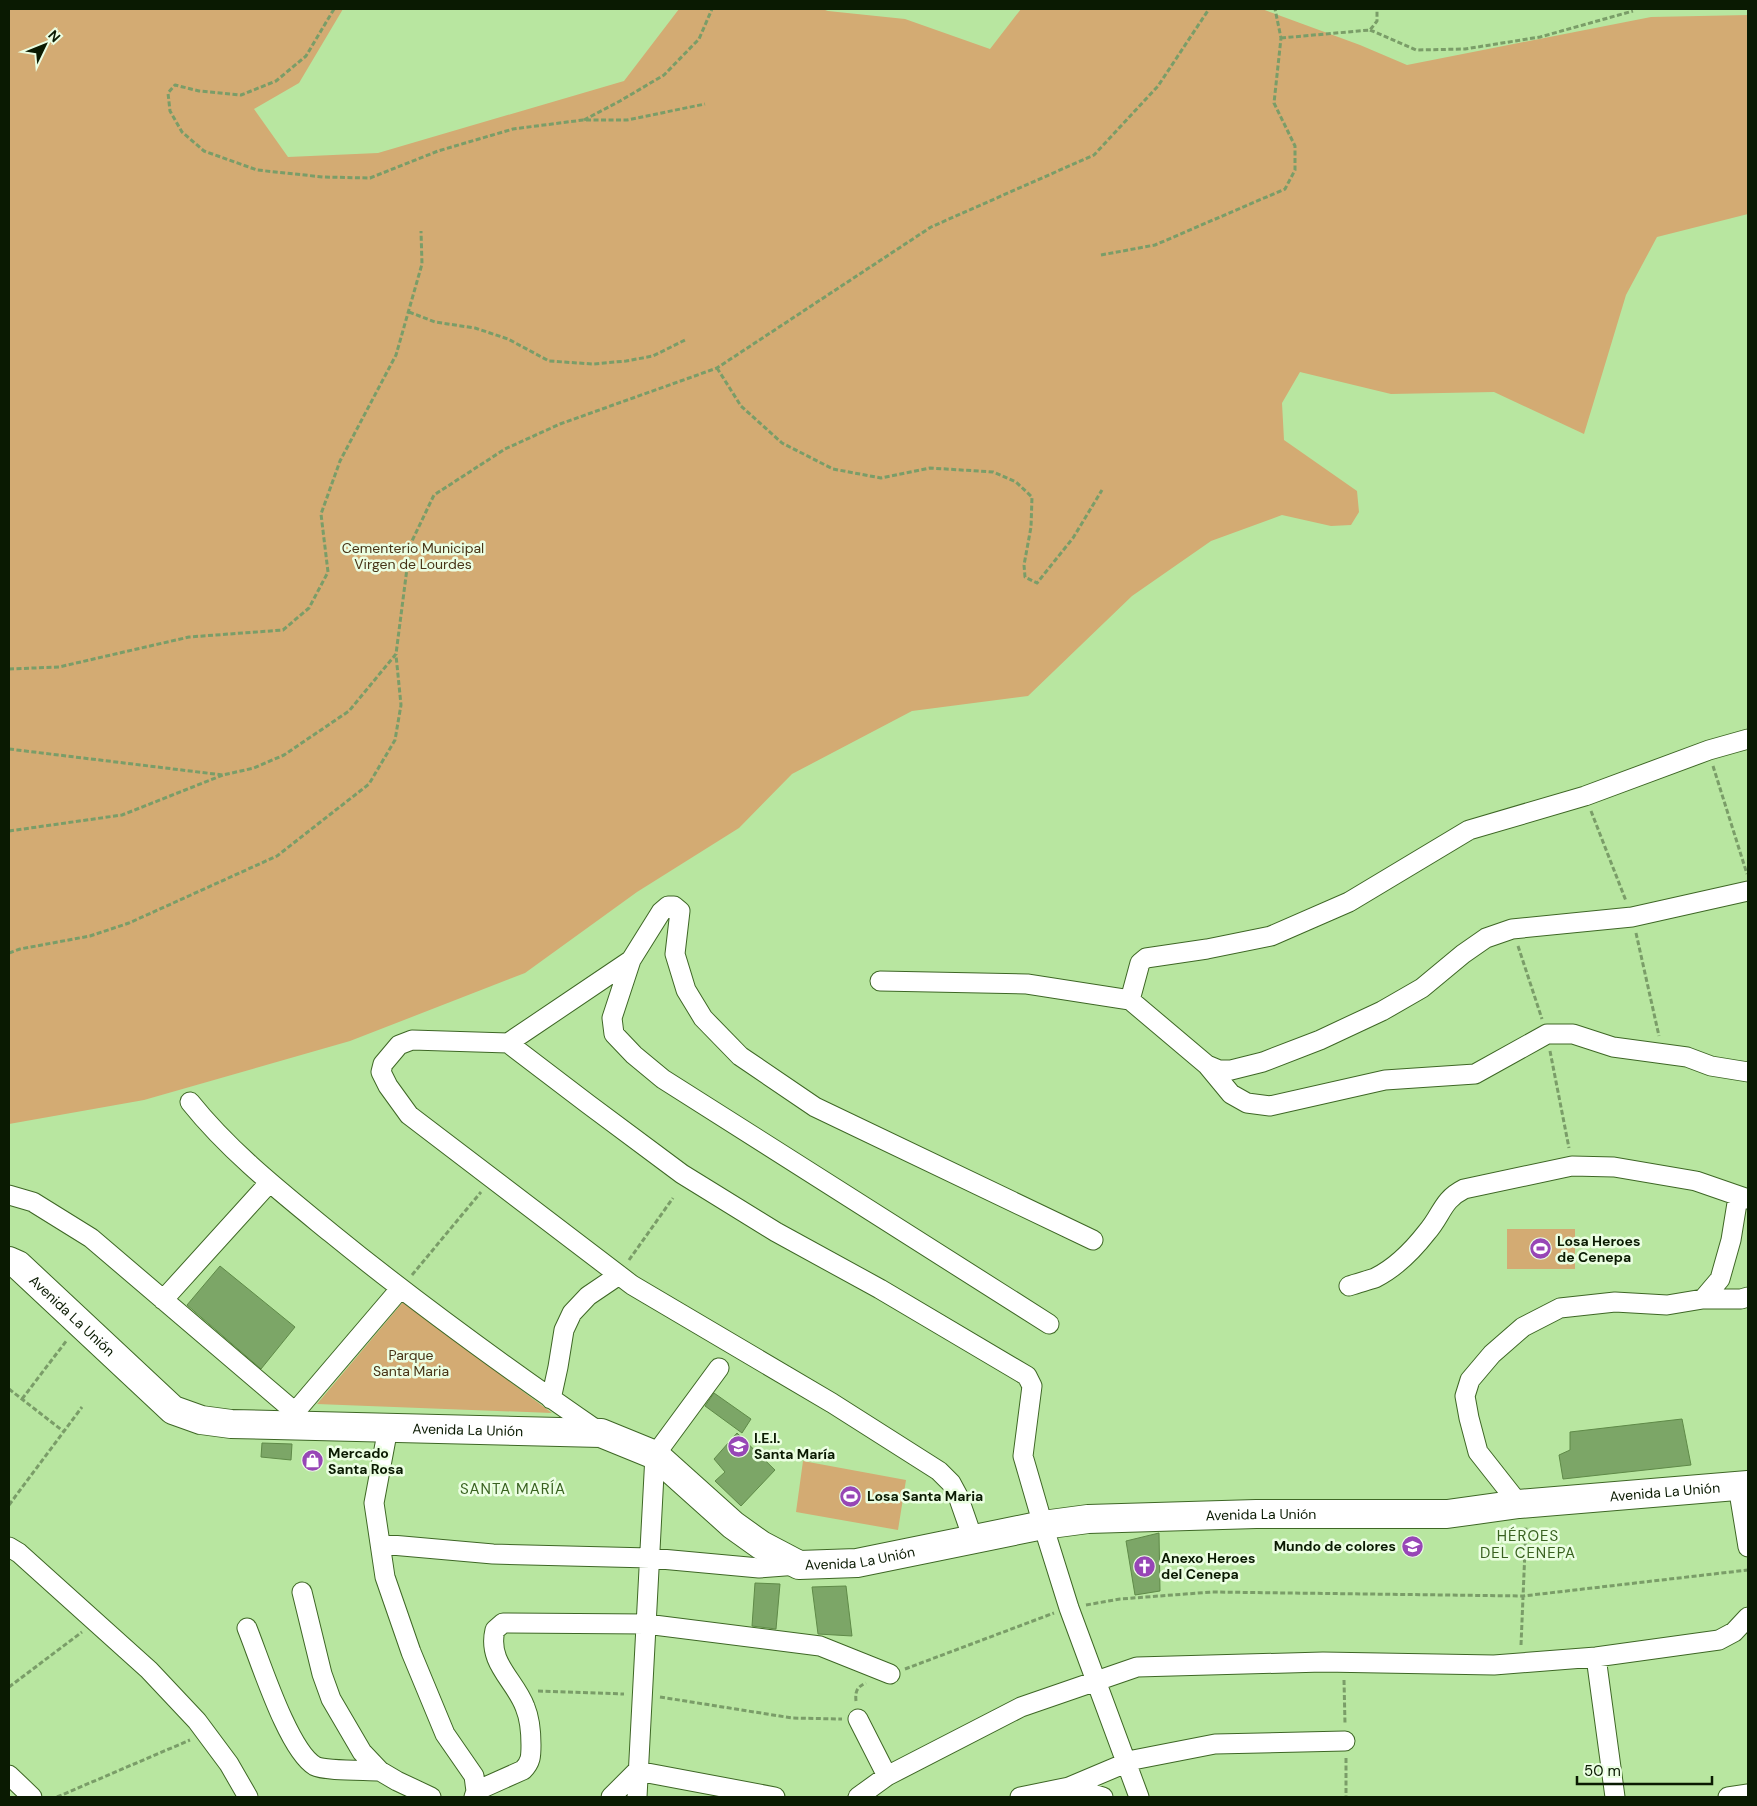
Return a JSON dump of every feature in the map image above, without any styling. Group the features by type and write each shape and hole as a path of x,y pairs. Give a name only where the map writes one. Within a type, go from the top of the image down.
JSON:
{"main road":[{"name":"Avenida La Unión","path":"9,1260 18,1266 173,1410 201,1420 231,1424 299,1419 388,1428 601,1433 655,1455 733,1524 762,1545 799,1565 857,1562 1042,1525 1088,1519 1256,1514 1447,1514 1519,1504 1743,1485"}],"street":[{"path":"1130,1000 1140,963 1146,958 1271,936 1348,902 1469,830 1585,796 1708,750 1748,739"},
{"path":"1207,1065 1219,1070 1231,1070 1263,1062 1320,1040 1382,1011 1422,988 1463,954 1486,938 1512,929 1632,916 1748,891"},
{"path":"1049,1324 663,1079 634,1055 614,1034 612,1018 631,960 661,912 668,906 674,906 680,911 675,954 686,990 703,1018 740,1056 815,1107 1093,1240"},
{"path":"508,1043 631,960"},
{"path":"880,981 1027,984 1130,1000 1207,1065 1231,1094 1247,1103 1270,1106 1385,1080 1475,1074 1547,1034 1573,1034 1613,1047 1686,1057 1711,1066 1748,1072"},
{"path":"973,1539 958,1496 951,1483 939,1472 832,1403 632,1286 409,1115 388,1086 381,1072 383,1064 400,1044 412,1040 508,1043 682,1174 776,1232 880,1289 1027,1376 1032,1386 1023,1456 1042,1525 1069,1608 1140,1797"},
{"path":"190,1102 209,1126 269,1183 400,1289 601,1433"},
{"path":"1349,1286 1375,1277 1400,1261 1428,1231 1446,1203 1454,1194 1464,1189 1572,1166 1614,1167 1696,1181 1743,1198 1720,1279 1703,1299"},
{"path":"163,1300 269,1183"},
{"path":"9,1195 33,1202 91,1238 299,1419 400,1289"},
{"path":"551,1399 558,1367 560,1346 564,1330 572,1313 588,1296 619,1275"},
{"path":"1519,1504 1478,1452 1468,1418 1465,1396 1470,1380 1492,1354 1523,1326 1560,1308 1615,1302 1667,1305 1703,1299 1741,1299 1748,1297"},
{"path":"636,1797 655,1455 720,1368"},
{"path":"388,1428 374,1503 385,1577 411,1652 445,1734 474,1776 475,1794 523,1770 531,1758 531,1731 525,1706 497,1661 494,1646 495,1630 503,1623 646,1624 820,1646 890,1674"},
{"path":"1743,1485 1748,1547"},
{"path":"380,1544 493,1554 650,1558 759,1568 799,1565"},
{"path":"9,1547 149,1670 197,1720 229,1764 248,1797"},
{"path":"302,1592 322,1674 331,1698 362,1752 380,1771 396,1781 431,1797"},
{"path":"858,1797 887,1776 1021,1707 1137,1667 1323,1662 1494,1665 1596,1657 1719,1640 1734,1632 1748,1618"},
{"path":"247,1628 291,1738 305,1758 316,1767 380,1771"},
{"path":"1596,1657 1615,1797"},
{"path":"858,1719 887,1776"},
{"path":"1020,1797 1069,1787 1126,1763 1215,1744 1345,1741"},
{"path":"611,1797 638,1771"},
{"path":"638,1771 776,1797"},
{"path":"9,1775 32,1797"},
{"path":"1069,1787 1103,1797"},
{"path":"1728,1797 1748,1794"}],"path":[{"path":"334,9 306,56 276,81 241,95 198,91 175,85 168,93 170,111 182,132 204,151 257,170 323,177 370,178 438,151 513,129 583,120 627,120 706,104"},
{"path":"583,120 664,75 699,39 712,9"},
{"path":"9,953 20,949 90,936 129,924 277,856 369,784 395,740 401,705 396,654 410,544 434,495 505,449 560,424 717,368 932,227 1094,155 1158,86 1209,9"},
{"path":"1101,255 1155,245 1285,190 1295,170 1295,146 1274,103 1281,38 1275,9"},
{"path":"1370,30 1377,22 1377,9"},
{"path":"1281,38 1370,30 1416,50 1465,49 1540,37 1633,11"},
{"path":"9,669 59,667 190,637 283,630 309,608 328,572 322,514 340,461 396,355 422,264 421,231"},
{"path":"408,312 435,322 475,328 508,339 549,361 593,364 626,361 653,356 686,339"},
{"path":"717,368 741,406 782,443 833,469 881,478 930,468 993,472 1016,482 1032,497 1031,527 1024,565 1025,577 1037,582 1073,538 1102,490"},
{"path":"9,831 122,815 223,775 254,768 284,755 349,711 396,654"},
{"path":"9,750 223,775"},
{"path":"1708,750 1748,877"},
{"path":"400,1289 492,1178"},
{"path":"619,1275 673,1198"},
{"path":"22,1400 80,1323"},
{"path":"9,1389 63,1431"},
{"path":"9,1504 82,1406"},
{"path":"1519,1504 1526,1528 1520,1663"},
{"path":"516,1691 642,1694 792,1718 858,1719 855,1693 860,1686 1069,1608 1120,1599 1212,1592 1523,1596 1748,1570"},
{"path":"9,1688 95,1622"},
{"path":"57,1797 206,1733"}],"green space":[{"name":"Cementerio Municipal Virgen de Lourdes","path":"9,9 343,9 299,83 254,109 288,157 378,153 624,81 679,9 822,9 905,19 990,49 1021,9 1262,9 1360,45 1407,65 1651,17 1748,15 1748,214 1657,237 1626,295 1584,434 1494,392 1391,394 1300,372 1282,403 1284,440 1357,491 1359,512 1351,525 1331,526 1282,515 1211,541 1132,596 1028,696 912,711 792,774 739,828 637,892 525,973 350,1041 144,1100 9,1124"},
{"name":"Losa Heroes de Cenepa","path":"1507,1229 1575,1229 1575,1269 1507,1269"},
{"name":"Parque Santa Maria","path":"403,1302 552,1413 317,1404"},
{"name":"Losa Santa Maria","path":"803,1461 906,1480 898,1530 796,1512"}],"building":[{"path":"220,1266 295,1327 261,1369 187,1305"},
{"path":"714,1393 751,1419 742,1433 705,1406"},
{"path":"1682,1419 1691,1465 1563,1479 1559,1455 1570,1450 1570,1432"},
{"path":"737,1433 775,1470 741,1506 715,1481 725,1472 714,1459"},
{"path":"262,1443 292,1444 291,1460 261,1457"},
{"name":"Anexo Heroes del Cenepa","path":"1159,1533 1160,1591 1135,1595 1126,1541"},
{"path":"755,1583 780,1584 776,1629 752,1626"},
{"path":"846,1586 852,1636 818,1634 812,1587"}],"place":[{"name":"Losa Heroes de Cenepa","path":"1541,1249"},
{"name":"I.E.I. Santa María","path":"738,1446"},
{"name":"Mercado Santa Rosa","path":"312,1461"},
{"name":"Losa Santa Maria","path":"851,1496"},
{"name":"Mundo de colores","path":"1412,1546"},
{"name":"Anexo Heroes del Cenepa","path":"1145,1566"}],"district":[{"name":"SANTA MARÍA","path":"513,1489"},
{"name":"HÉROES DEL CENEPA","path":"1528,1544"}]}
